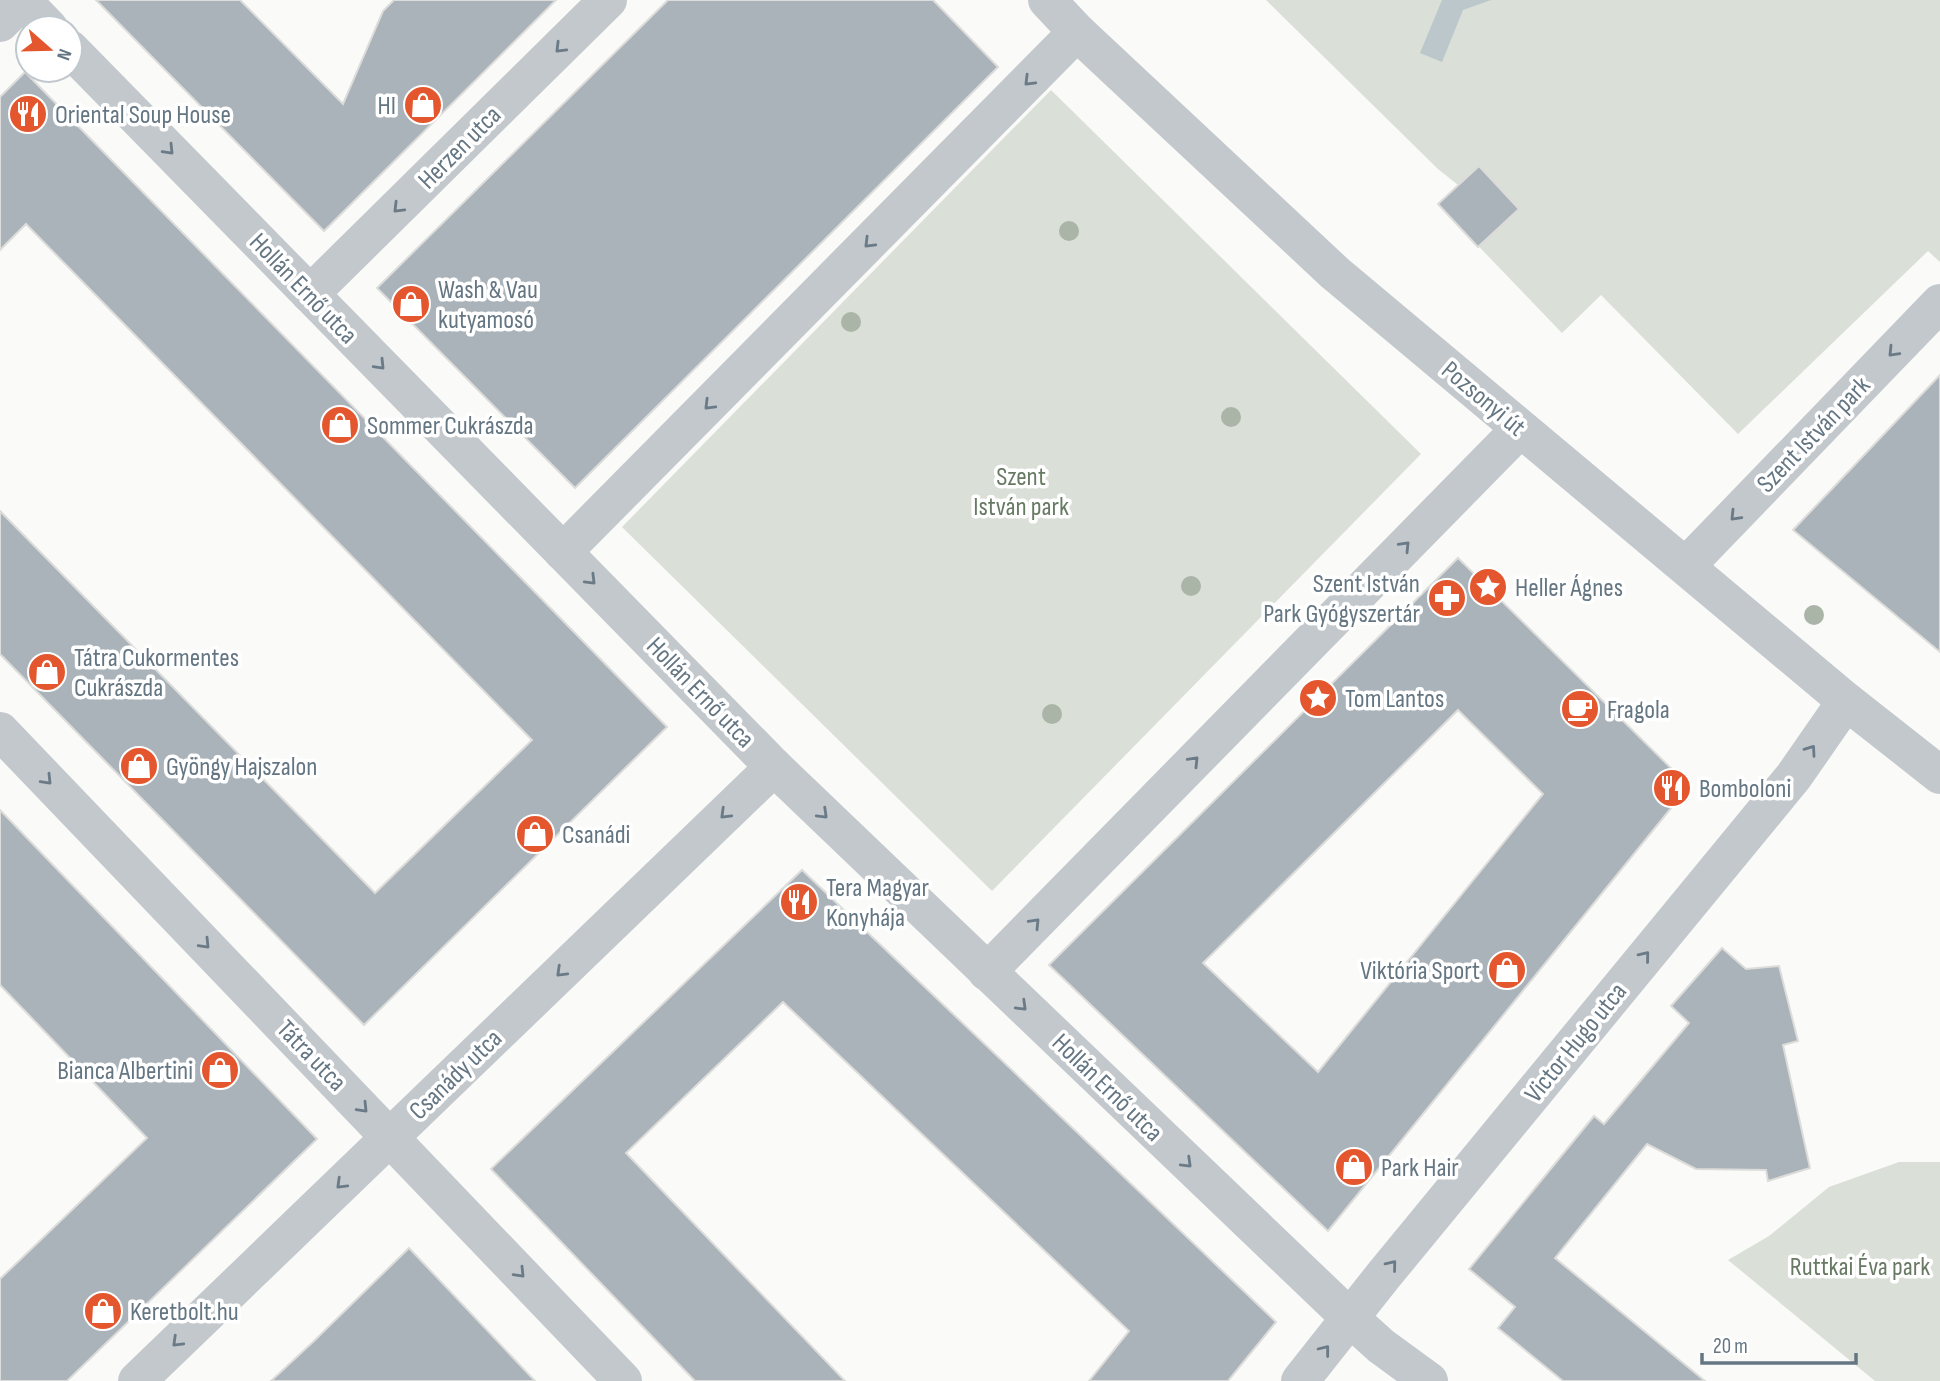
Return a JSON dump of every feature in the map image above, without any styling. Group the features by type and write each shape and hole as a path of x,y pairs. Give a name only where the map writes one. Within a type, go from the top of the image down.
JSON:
{"street":[{"path":"0,23 23,0 36,14"},
{"name":"Herzen utca","path":"310,295 608,0"},
{"name":"Pozsonyi út","path":"1047,0 1077,32 1335,273 1846,701 1940,775"},
{"path":"563,552 1077,32"},
{"name":"Hollán Ernő utca","path":"84,63 774,767 1350,1318 1381,1346 1429,1381"},
{"name":"Szent István park","path":"1686,566 1940,303"},
{"path":"987,972 1520,429"},
{"name":"Victor Hugo utca","path":"1300,1381 1794,776 1846,701"},
{"name":"Tátra utca","path":"0,731 623,1381"},
{"name":"Csanády utca","path":"137,1381 774,767"}],"green space":[{"path":"1266,0 1940,0 1940,262 1928,251 1738,434 1601,295 1562,333 1438,204 1458,185 1438,169"},
{"name":"Szent István park","path":"1051,90 1421,454 992,891 622,527"},
{"name":"Ruttkai Éva park","path":"1899,1162 1940,1162 1940,1381 1875,1381 1728,1260 1769,1236 1829,1187"}],"shaded area":[{"path":"1442,0 1491,0 1463,10 1442,62 1420,53"}],"building":[{"path":"96,0 240,0 343,104 383,11 394,0 556,0 324,231"},
{"path":"668,0 933,0 998,67 575,488 377,288"},
{"path":"14,83 37,84 667,727 364,1025 0,654 0,511 375,893 532,740 26,224 0,250 0,97"},
{"path":"1479,166 1519,209 1478,247 1438,204"},
{"path":"1940,375 1940,652 1793,530"},
{"path":"1458,558 1689,786 1328,1231 1049,965","holes":["1458,710 1543,794 1318,1072 1203,963"]},
{"path":"0,810 317,1139 67,1381 0,1381 0,1279 147,1138 0,985"},
{"path":"802,870 1276,1322 1228,1381 1089,1381 1129,1331 783,1002 626,1153 845,1381 695,1381 491,1169"},
{"path":"1722,948 1746,969 1779,966 1798,1041 1783,1045 1810,1168 1768,1181 1766,1170 1696,1169 1647,1144 1555,1258 1705,1381 1563,1381 1498,1328 1515,1307 1469,1269 1594,1116 1604,1124 1689,1023 1671,1006"},
{"path":"409,1248 535,1381 271,1381 314,1341"}],"place":[{"name":"HI","path":"423,105"},
{"name":"Oriental Soup House","path":"28,114"},
{"name":"Wash & Vau kutyamosó","path":"411,304"},
{"name":"Sommer Cukrászda","path":"340,425"},
{"name":"Heller Ágnes","path":"1488,587"},
{"name":"Szent István Park Gyógyszertár","path":"1447,598"},
{"name":"Tátra Cukormentes Cukrászda","path":"47,672"},
{"name":"Tom Lantos","path":"1318,698"},
{"name":"Fragola","path":"1580,709"},
{"name":"Gyöngy Hajszalon","path":"139,766"},
{"name":"Bomboloni","path":"1672,788"},
{"name":"Csanádi","path":"535,834"},
{"name":"Tera Magyar Konyhája","path":"799,902"},
{"name":"Viktória Sport","path":"1507,970"},
{"name":"Bianca Albertini","path":"220,1070"},
{"name":"Park Hair","path":"1354,1167"},
{"name":"Keretbolt.hu","path":"103,1311"}]}
